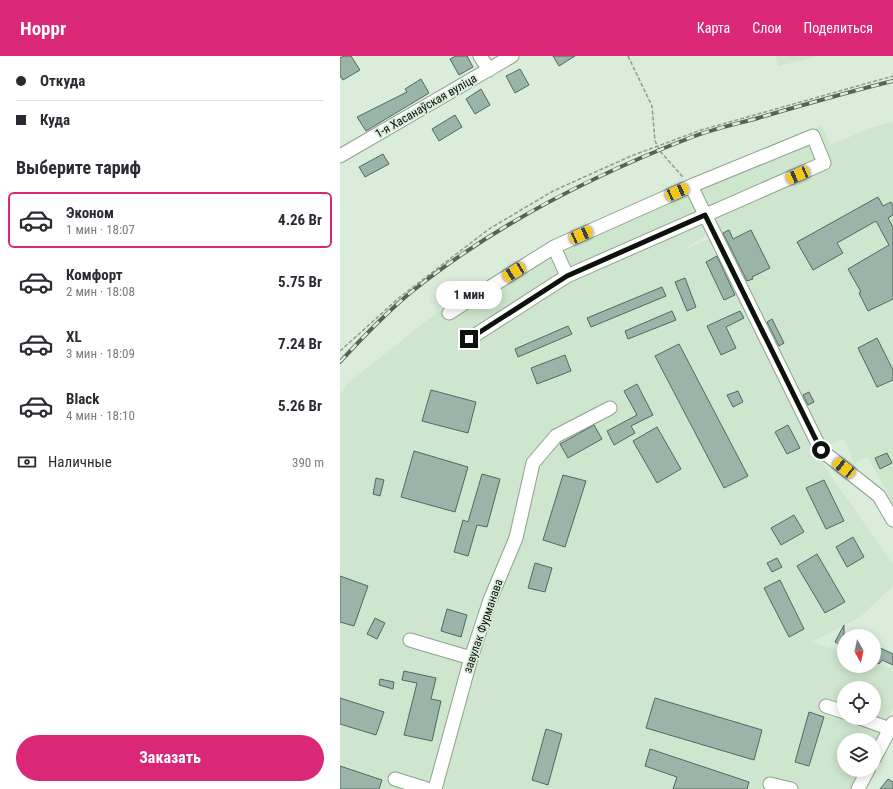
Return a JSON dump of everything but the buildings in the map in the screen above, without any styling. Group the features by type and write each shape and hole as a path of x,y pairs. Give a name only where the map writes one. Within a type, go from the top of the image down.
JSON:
{"street":[{"path":"480,56 489,70"},
{"name":"1-я Хасанаўская вуліца","path":"340,156 512,56"},
{"path":"449,313 554,247 690,186 813,136 824,163 567,276 469,339"},
{"path":"690,186 821,450 879,496 893,520"},
{"path":"554,247 567,276"},
{"name":"завулак Фурманава","path":"435,789 471,658 490,600 516,538 533,463 556,436 610,408"},
{"path":"410,640 471,658"},
{"path":"826,706 837,710"},
{"path":"881,723 891,726 888,743 881,751"},
{"path":"859,788 864,777"},
{"path":"395,779 427,789"},
{"path":"770,784 791,789"}],"path":[{"path":"628,56 652,106 655,141 657,146 690,186"},
{"path":"340,351 400,297 489,229 553,191 657,146 701,130 893,76"}],"shaded area":[{"path":"776,56 819,56 778,66"},
{"path":"893,122 893,504 868,457 854,463 844,439 825,446 714,237 826,469 893,564 893,586 860,617 811,642 837,651 837,673 881,673 881,665 893,669 893,708 881,733 837,733 837,777 860,777 854,789 340,789 340,395 348,383 434,315 550,242 822,126 830,145 871,128","holes":["704,203 714,237 681,251 707,235"]}],"railway":[{"path":"340,362 392,309 442,268 475,245 545,204 617,168 700,134 893,81"}],"route":[{"path":"469,339 567,276 705,215 821,450"}]}
